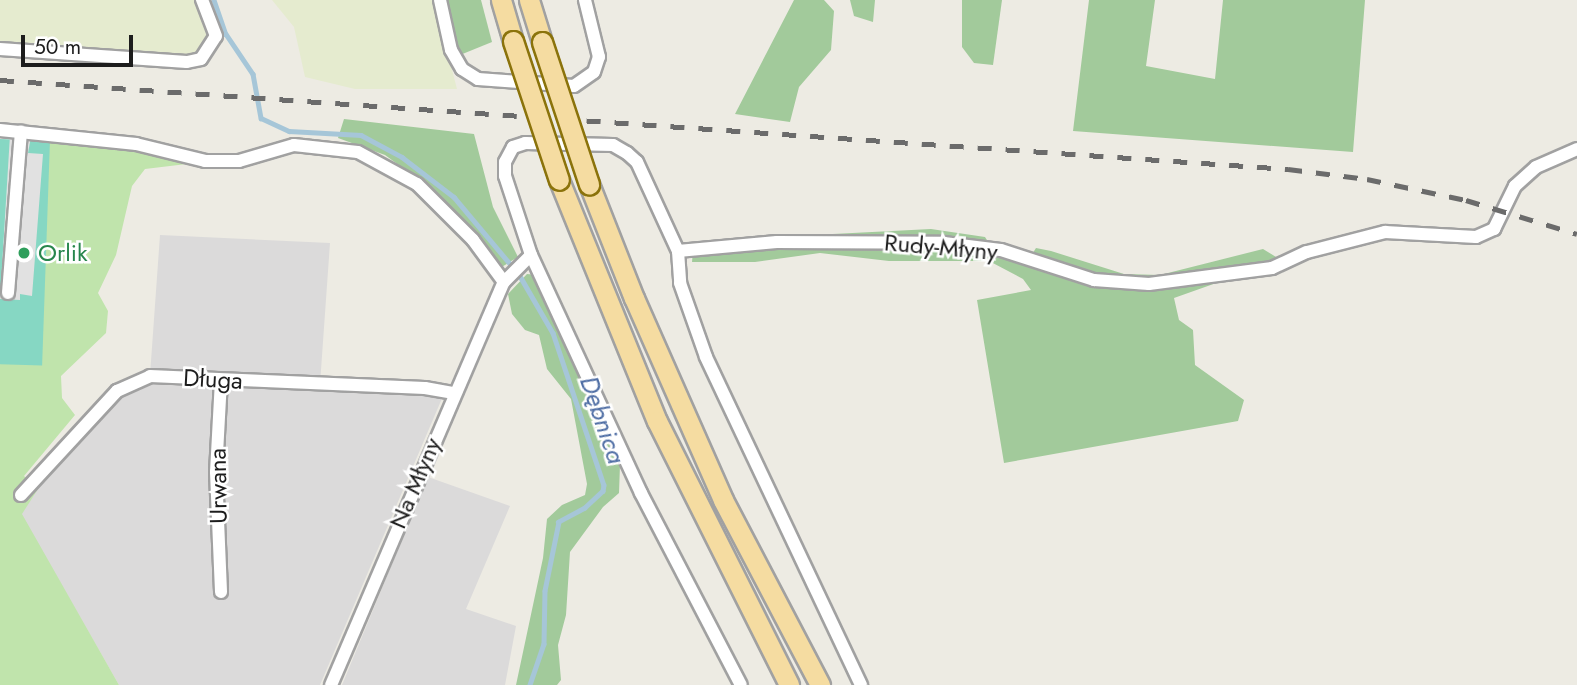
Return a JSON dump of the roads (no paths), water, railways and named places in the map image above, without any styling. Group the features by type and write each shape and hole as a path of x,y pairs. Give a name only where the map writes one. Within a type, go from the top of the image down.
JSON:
{"main road":[{"path":"501,0 559,180 657,421 789,685"},
{"path":"529,0 589,184 634,298 723,500 820,685"}],"street":[{"path":"0,49 194,61 213,46 216,36 202,0"},
{"path":"440,0 451,50 462,69 478,79 574,86 594,72 598,57 584,0"},
{"path":"0,130 136,144 205,161 239,161 294,145 358,152 417,184 473,240 504,282 531,255"},
{"path":"8,293 21,132"},
{"path":"741,685 641,493 531,255 505,176 505,162 513,147 524,142 613,145 636,162 678,251 680,283 706,357 861,685"},
{"name":"Rudy-Młyny","path":"678,251 776,242 944,243 1001,250 1094,280 1149,284 1202,279 1272,268 1307,252 1385,232 1485,233 1494,229 1522,180 1536,167 1577,149"},
{"name":"Na Młyny","path":"331,685 453,393 504,282"},
{"name":"Długa","path":"21,495 117,391 150,376 425,388 453,393"},
{"name":"Urwana","path":"221,380 216,472 221,592"}],"waterway":[{"name":"Dębnica","path":"214,0 226,34 253,74 261,118 289,131 361,135 402,157 454,197 511,265"},
{"name":"Dębnica","path":"520,276 553,333 604,485 603,491 585,508 559,522 545,591 544,644 530,685"}],"railway":[{"path":"0,80 1288,169 1367,179 1466,200 1577,234"}],"place":[{"name":"Orlik","path":"24,253"}]}
